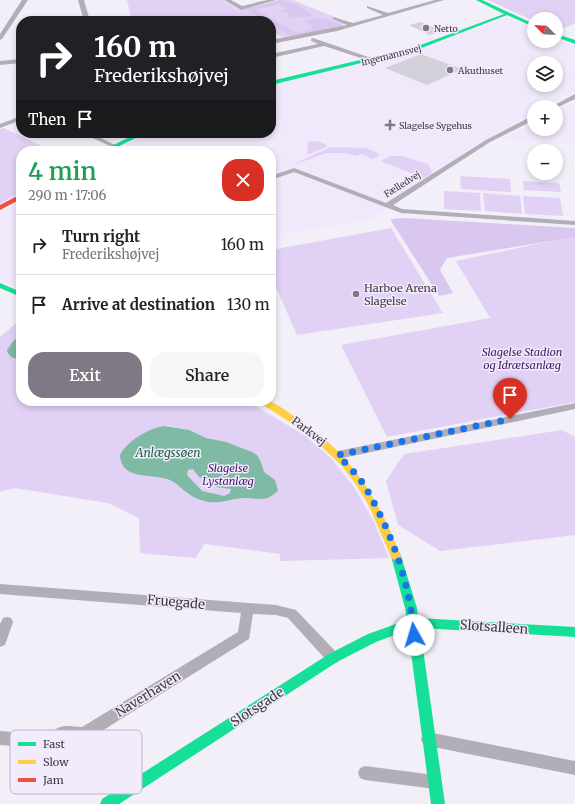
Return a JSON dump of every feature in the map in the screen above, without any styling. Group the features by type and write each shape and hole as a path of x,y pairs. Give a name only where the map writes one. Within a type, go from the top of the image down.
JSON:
{"street":[{"path":"0,38 25,0"},
{"path":"82,0 85,16"},
{"path":"227,0 241,8 273,0"},
{"path":"276,41 352,25 441,0"},
{"path":"478,0 527,23"},
{"path":"381,12 416,1 425,5"},
{"path":"369,7 388,15"},
{"name":"Ingemannsvej","path":"276,81 372,60 431,44 507,14"},
{"path":"335,18 352,25"},
{"path":"563,38 575,42"},
{"path":"313,40 372,60"},
{"path":"276,55 324,44"},
{"path":"0,63 16,61"},
{"path":"563,102 575,96"},
{"path":"0,126 16,120"},
{"name":"Fælledvej","path":"276,176 294,170 386,206 488,141 527,121"},
{"path":"96,138 114,146 132,138"},
{"path":"0,208 16,199"},
{"path":"386,206 410,212 575,223"},
{"path":"0,285 16,293"},
{"name":"Parkvej","path":"270,406 289,416 319,437 338,455 363,484 384,521 405,584 413,623 414,647 438,804"},
{"path":"338,455 575,406"},
{"name":"Fruegade","path":"0,588 248,608 292,614 333,658"},
{"name":"Naverhaven","path":"90,730 244,635 248,608"},
{"path":"0,641 7,622"},
{"name":"Slotsalleen","path":"413,623 575,632"},
{"name":"Slotsgade","path":"142,781 333,658 367,639 413,623"},
{"name":"Naverhaven","path":"0,738 10,739"},
{"path":"428,739 575,768"},
{"path":"365,773 435,782"},
{"name":"Slotsgade","path":"107,804 122,794"}],"shaded area":[{"path":"280,0 297,5 310,13 311,16 291,18 288,13 279,12 288,8 278,4 256,10 267,16 258,16 245,9"},
{"path":"314,18 324,19 344,26 293,37 276,26 276,21 297,33 313,29 305,22"},
{"name":"Slagelse Sygehus","path":"502,19 512,19 527,25 527,48 563,48 563,40 575,45 575,91 558,100 527,100 527,116 435,170 436,172 391,201 385,210 366,221 290,233 283,240 276,242 276,146 123,146 139,138 276,138 276,83 408,53"},
{"path":"575,102 575,144 502,140 527,127 527,136 563,136 563,108"},
{"path":"16,204 16,288 0,280 0,213"},
{"path":"405,218 575,228 575,237 447,258 440,270 453,293 439,296 390,219"}],"green space":[{"path":"127,0 222,0 240,10 279,0 292,0 350,23 284,38 276,33 276,16 131,16"},
{"path":"488,0 575,0 575,23 563,29 563,12 527,12 527,18"},
{"path":"4,128 16,134 16,138 25,138 42,146 16,146 16,195 0,204 0,129"},
{"path":"319,141 328,146 307,155 308,142"},
{"path":"331,147 366,148 378,153 379,156 373,159 361,154 357,156 343,153 327,153 290,166"},
{"path":"391,156 402,156 428,164 432,173 424,178 380,161"},
{"path":"460,176 510,179 511,192 461,189"},
{"path":"523,181 559,183 561,192 524,190"},
{"path":"444,191 480,193 481,211 444,209"},
{"path":"483,193 520,196 522,214 485,211"},
{"path":"523,196 560,198 563,216 525,214"},
{"name":"Harboe Arena Slagelse","path":"391,228 443,313 297,335 276,287 276,249"},
{"name":"Slagelse Stadion og Idrætsanlæg","path":"575,236 575,402 387,437 341,345 490,318 456,261"},
{"name":"Slagelse Lystanlæg","path":"16,323 16,406 255,406 304,435 330,457 354,487 374,522 389,558 280,561 280,554 204,544 196,558 140,553 139,518 108,503 14,488 0,492 0,337"},
{"path":"562,430 575,437 575,535 440,551 398,525 386,481 404,454"}],"water":[{"path":"16,339 16,358 10,356 7,350"},
{"name":"Anlægssøen","path":"163,426 189,430 206,438 226,442 252,452 257,455 264,472 275,480 278,491 265,499 240,498 223,502 211,502 194,497 170,480 139,475 126,469 122,463 120,455 123,450 138,436","holes":["193,469 199,477 211,480 216,487 231,489 230,493 224,496 202,491 187,475 188,470"]}],"building":[{"name":"Netto","path":"421,22 443,31 430,35 409,25"},
{"name":"Akuthuset","path":"421,54 462,69 427,85 385,68"}],"traffic: fast":[{"path":"478,0 527,23"},
{"path":"276,82 417,48 507,14"},
{"path":"563,38 575,42"},
{"path":"115,146 132,138"},
{"path":"0,285 16,293"},
{"path":"396,556 411,608 438,804"},
{"path":"142,781 333,658 372,638 413,623 575,632"},
{"path":"107,804 122,794"}],"traffic: slow":[{"path":"270,406 308,430 328,446 345,464 360,483 374,505 396,556"}],"traffic: jam":[{"path":"0,208 16,199"}],"place":[{"name":"Netto","path":"426,28"},
{"name":"Akuthuset","path":"450,70"},
{"name":"Slagelse Sygehus","path":"390,125"},
{"name":"Harboe Arena Slagelse","path":"356,294"}],"route":[{"path":"414,635 409,600 384,521 363,484 338,455 344,452 510,419"}]}
